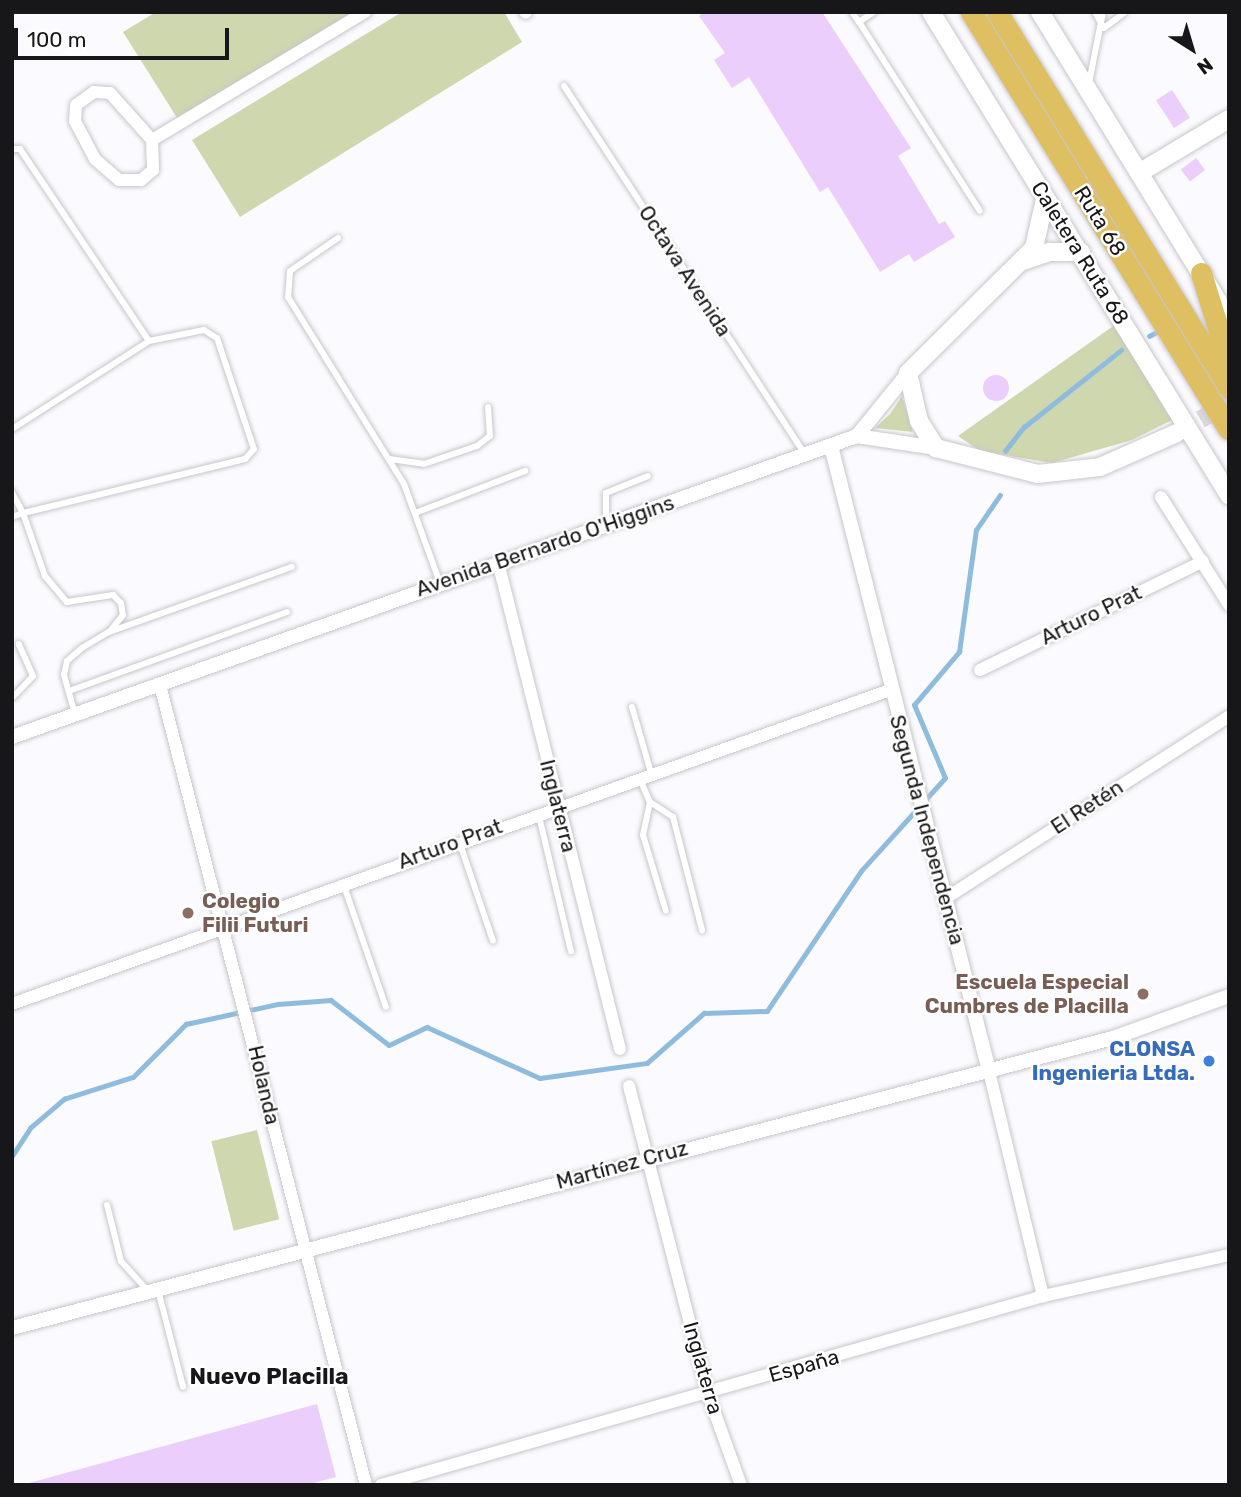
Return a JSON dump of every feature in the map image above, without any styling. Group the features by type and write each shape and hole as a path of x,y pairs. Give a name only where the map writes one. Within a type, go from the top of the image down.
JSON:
{"highway":[{"name":"Ruta 68","path":"971,12 1229,429"},
{"name":"Ruta 68","path":"997,12 1229,388"},
{"path":"1201,273 1229,363"}],"main road":[{"name":"Caletera Ruta 68","path":"931,12 1229,495"},
{"path":"1040,12 1229,319"},
{"path":"1139,173 1229,119"},
{"name":"Avenida Bernardo O'Higgins","path":"908,373 1017,265 1040,237 1045,197"},
{"name":"Avenida Bernardo O'Higgins","path":"1017,265 1049,252 1081,253"},
{"path":"908,373 913,406 936,448 997,468 1059,474 1119,461 1177,433"}],"street":[{"path":"152,140 365,12"},
{"path":"94,92 110,93 152,140 153,170 141,180 119,180 95,159 75,121 76,105 94,92"},
{"name":"Avenida Bernardo O'Higgins","path":"12,737 857,436 908,373"},
{"path":"857,436 936,448"},
{"name":"Segunda Independencia","path":"831,446 890,690 926,817 1043,1296"},
{"path":"1161,497 1229,605"},
{"name":"Arturo Prat","path":"980,670 1203,561"},
{"name":"Inglaterra","path":"498,562 620,1049"},
{"name":"Holanda","path":"160,685 226,926 302,1250 366,1485"},
{"name":"Arturo Prat","path":"12,1004 459,841 890,690"},
{"name":"El Retén","path":"946,898 1229,716"},
{"name":"Martínez Cruz","path":"12,1328 988,1067 1113,1038 1229,996"},
{"name":"Inglaterra","path":"629,1086 708,1394 741,1485"},
{"name":"España","path":"381,1485 708,1394 1043,1296 1229,1255"}],"lane":[{"path":"852,12 980,211"},
{"path":"859,22 874,12"},
{"path":"1095,12 1104,28"},
{"path":"1087,88 1104,28 1103,12"},
{"path":"1104,28 1125,12"},
{"name":"Octava Avenida","path":"564,86 805,455"},
{"path":"12,149 20,149 149,341"},
{"path":"338,238 290,271 288,297 390,459 415,513 440,583"},
{"path":"12,429 149,341 204,330 217,338 254,449 245,459 12,517"},
{"path":"390,459 424,464 477,446 490,436 488,407"},
{"path":"415,513 524,471"},
{"path":"606,525 606,493 648,476"},
{"path":"12,492 56,593 67,602 113,595 121,603 122,615 108,632 67,661 69,691 75,714"},
{"path":"108,632 292,567"},
{"path":"69,691 287,612"},
{"path":"12,698 33,676 19,644"},
{"path":"632,707 650,802 643,835 666,911"},
{"path":"650,802 673,817 702,930"},
{"path":"538,813 571,951"},
{"path":"459,841 493,941"},
{"path":"343,883 386,1007"},
{"path":"107,1205 121,1261 153,1289 183,1387"}],"green space":[{"path":"156,12 352,12 179,121 123,32"},
{"path":"402,12 504,12 522,42 240,217 192,140"},
{"path":"1116,324 1172,420 1132,440 1052,463 980,451 958,436"},
{"path":"902,396 913,432 875,428 890,414"},
{"path":"257,1130 279,1219 234,1231 211,1141"}],"building":[{"path":"705,12 822,12 911,148 898,156 939,224 945,221 955,237 914,262 909,254 880,272 828,187 820,192 749,77 732,88 714,60 725,53 699,16"},
{"path":"1172,90 1190,118 1174,128 1156,100"},
{"path":"1196,158 1205,170 1190,181 1181,169"},
{"path":"996,375 1005,379 1009,388 1005,397 996,401 987,397 983,388 987,379"},
{"path":"317,1404 336,1477 306,1485 22,1485"}],"waterway":[{"path":"1149,336 1161,330"},
{"path":"1005,451 1024,427 1121,350"},
{"path":"12,1156 30,1128 64,1099 133,1077 186,1024 278,1004 331,1000 389,1045 427,1027 540,1078 647,1063 704,1013 767,1011 861,871 945,778 914,705 959,652 976,530 1000,495"}],"tunnel":[{"path":"1177,433 1229,403"}],"place":[{"name":"Colegio Filii Futuri","path":"188,913"},
{"name":"Escuela Especial Cumbres de Placilla","path":"1143,994"},
{"name":"CLONSA Ingenieria Ltda.","path":"1209,1061"}],"district":[{"name":"Nuevo Placilla","path":"269,1376"}]}
